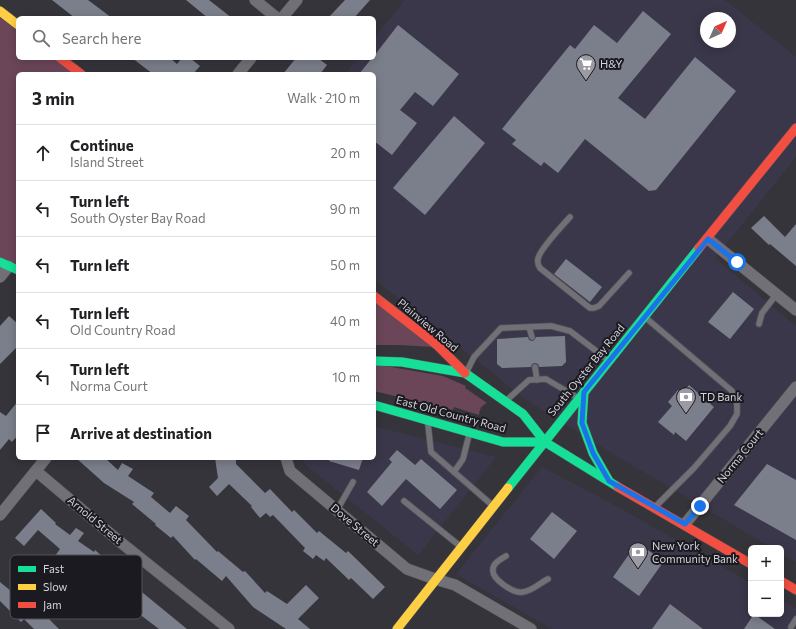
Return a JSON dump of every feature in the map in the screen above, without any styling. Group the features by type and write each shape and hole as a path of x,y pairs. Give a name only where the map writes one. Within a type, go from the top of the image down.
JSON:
{"main road":[{"path":"0,11 16,23"},
{"path":"63,60 78,72"},
{"name":"South Oyster Bay Road","path":"397,629 581,395 796,128"},
{"name":"Plainview Road","path":"376,298 438,346 466,373 523,414 545,442"},
{"path":"376,361 402,362 466,373"},
{"path":"581,395 582,423 593,453 609,481"},
{"name":"East Old Country Road","path":"376,406 503,442 545,442"},
{"path":"545,442 748,562"},
{"path":"784,583 796,590"}],"street":[{"path":"255,0 275,16"},
{"path":"284,16 297,0"},
{"path":"240,72 249,60"},
{"path":"708,239 796,310"},
{"path":"0,277 9,266"},
{"name":"Norma Court","path":"685,524 796,387"},
{"path":"0,515 44,460"},
{"name":"Dove Street","path":"287,460 290,471 407,569 455,585 531,629"},
{"name":"Arnold Street","path":"36,471 136,555"},
{"name":"Arnold Street","path":"142,559 229,629"}],"lane":[{"path":"570,217 541,251 538,258 538,265 540,268 590,308 599,306 629,273"},
{"path":"759,324 762,313 776,295"},
{"path":"645,317 732,391 738,404 737,414 730,426 690,473 655,507"},
{"path":"466,373 474,357 501,328 551,326 570,332 609,361"},
{"path":"530,327 532,337"},
{"path":"534,367 538,380"},
{"path":"505,402 529,380 546,379 581,395"},
{"path":"427,420 431,452 494,506"},
{"path":"454,472 463,459 469,433"},
{"path":"337,510 353,482"},
{"path":"404,501 462,548"},
{"path":"506,556 494,564 492,570 495,578 515,592 521,593 529,591 548,579"},
{"path":"791,628 796,619"}],"shaded area":[{"path":"405,0 725,0 796,57 796,157 715,258 796,326 796,562 784,556 784,545 767,545 600,446 525,399 376,281 376,72 347,72 356,60 376,60 376,36"},
{"path":"0,11 16,23 16,60 63,60 78,72 16,72 16,269 0,262"},
{"path":"376,303 433,347 376,345"},
{"path":"376,364 443,376 466,386 465,388 487,403 481,408 479,415 454,407 453,410 376,391"},
{"path":"376,427 496,457 418,555 307,466 303,461 376,460"},
{"path":"542,467 618,507 748,581 748,617 784,617 784,602 796,608 796,629 552,629 456,574"}],"building":[{"path":"52,0 88,0 109,16 72,16"},
{"path":"186,0 209,0 229,16 206,16"},
{"path":"345,0 370,0 356,16 330,16"},
{"path":"643,11 671,34 618,98 645,119 695,57 736,91 656,190 649,191 585,139 558,173 544,162 541,166 512,144 516,140 502,129 570,45 575,49 594,25 617,43"},
{"path":"398,25 459,74 433,106 415,92 400,110 417,123 392,155 376,143 376,72 361,72 370,60 376,60 376,53"},
{"path":"135,60 172,60 177,64 180,60 192,60 200,66 195,72 150,72"},
{"path":"294,60 321,60 327,65 322,72 285,72"},
{"path":"454,116 485,143 425,215 393,188"},
{"path":"764,216 785,237 796,224 796,266 770,244 769,245 751,228"},
{"path":"566,259 602,287 590,302 554,274"},
{"path":"733,292 754,309 730,339 708,322"},
{"path":"9,316 16,322 16,348 0,364 0,326"},
{"path":"565,336 566,362 562,366 539,367 538,364 535,363 532,364 531,367 502,368 497,364 497,339 528,337 529,340 533,341 536,337"},
{"name":"TD Bank","path":"689,385 714,407 686,441 675,432 674,435 658,422 672,406 668,402 678,390 682,393"},
{"path":"16,404 16,437 12,442 9,439 0,450 0,412 6,416"},
{"path":"397,450 415,465 421,459 457,490 440,509 406,479 382,506 367,492 392,462 389,459"},
{"path":"78,460 107,460 118,470 122,463 133,469 128,476 154,493 151,497 170,513 176,506 189,516 186,520 217,552 218,551 243,572 245,571 265,593 267,591 287,604 306,585 319,598 298,619 310,629 286,629 253,607 226,576 222,581 196,559 195,560 173,536 171,538 155,525 156,524 132,504 134,502 104,483"},
{"path":"215,460 236,460 236,464 265,493 270,489 292,512 294,510 317,533 319,531 346,553 348,551 385,587 373,599 351,578 349,580 326,558 324,561 316,555 313,559 303,551 305,548 273,515 270,517 266,513 260,518 251,507 252,506 229,484 217,496 209,487 218,478"},
{"path":"329,460 362,460 359,470"},
{"path":"767,464 796,480 796,540 734,505"},
{"path":"41,509 56,523 55,524 70,535 76,528 84,533 78,541 94,552 95,550 101,555 56,555 60,549 38,530 24,546 15,538"},
{"path":"552,512 577,531 554,559 530,539"},
{"name":"New York Community Bank","path":"637,543 664,561 639,596 613,577"},
{"path":"0,582 10,590 10,611 0,601"},
{"path":"142,592 187,629 159,629 142,616"},
{"path":"670,604 703,629 652,629"},
{"path":"752,617 758,617 775,629 744,629"},
{"path":"24,619 49,619 59,629 34,629"}],"traffic: fast":[{"path":"508,488 699,248"},
{"path":"0,262 16,269"},
{"path":"376,361 402,362 465,373 523,414 545,442 618,487"},
{"path":"584,392 582,423 593,453 609,481"},
{"path":"376,406 503,442 545,442"}],"traffic: slow":[{"path":"0,11 16,23"},
{"path":"397,629 508,488"}],"traffic: jam":[{"path":"63,60 78,72"},
{"path":"699,248 796,128"},
{"path":"376,298 438,346 465,373"},
{"path":"618,487 748,562"},
{"path":"784,583 796,590"}],"place":[{"name":"H&Y","path":"586,81"},
{"name":"TD Bank","path":"686,414"},
{"name":"New York Community Bank","path":"638,569"}],"route":[{"path":"700,506 685,524 609,481 593,453 582,423 584,392 708,239 737,262"}]}
